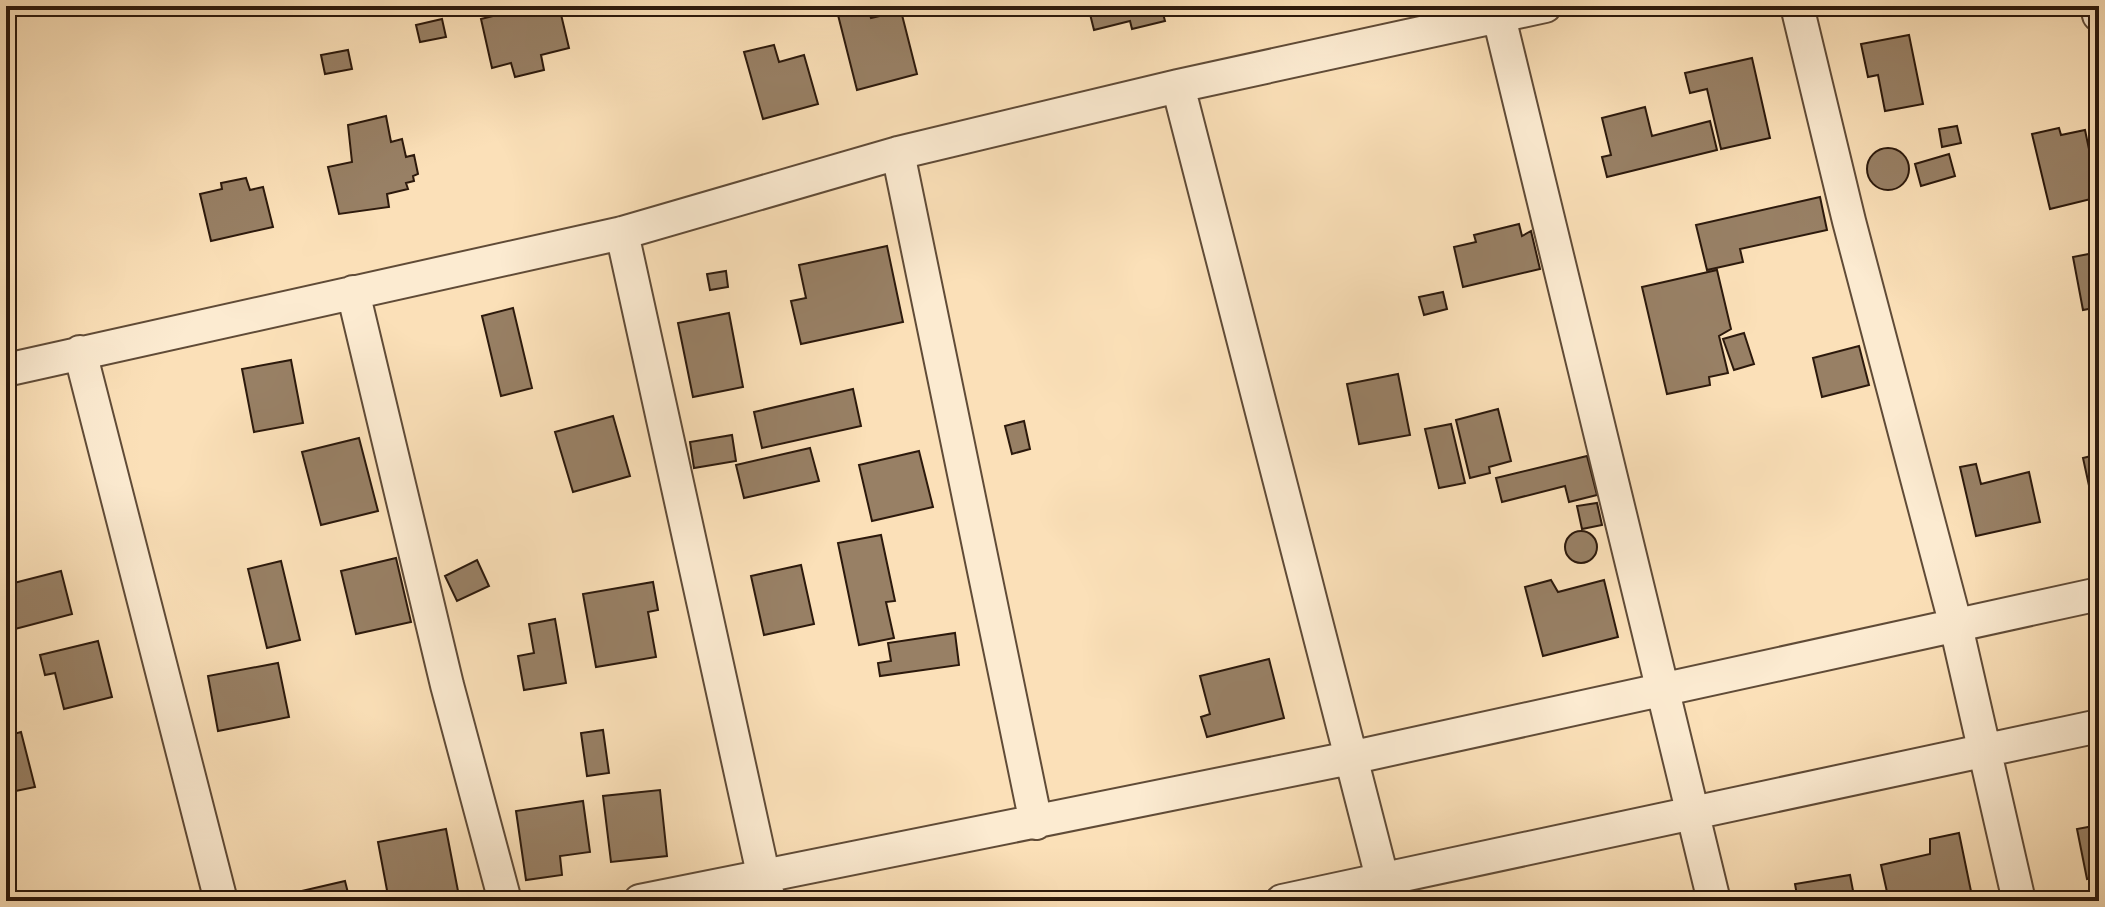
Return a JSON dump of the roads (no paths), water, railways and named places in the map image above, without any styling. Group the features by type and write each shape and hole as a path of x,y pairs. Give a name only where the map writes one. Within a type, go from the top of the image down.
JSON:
{"street":[{"path":"6,370 622,233 898,153 1178,86 1545,6"},
{"path":"1797,6 1849,221 1956,626 1982,753 2019,901"},
{"path":"2097,6 2099,15"},
{"path":"1499,17 1714,901"},
{"path":"1178,86 1386,891"},
{"path":"898,153 1036,823"},
{"path":"622,233 766,888"},
{"path":"353,292 447,685 505,901"},
{"path":"80,352 221,901"},
{"path":"640,901 766,888 1036,823 1664,691 2099,594"},
{"path":"1282,901 1386,891 1693,812 2099,726"}]}
